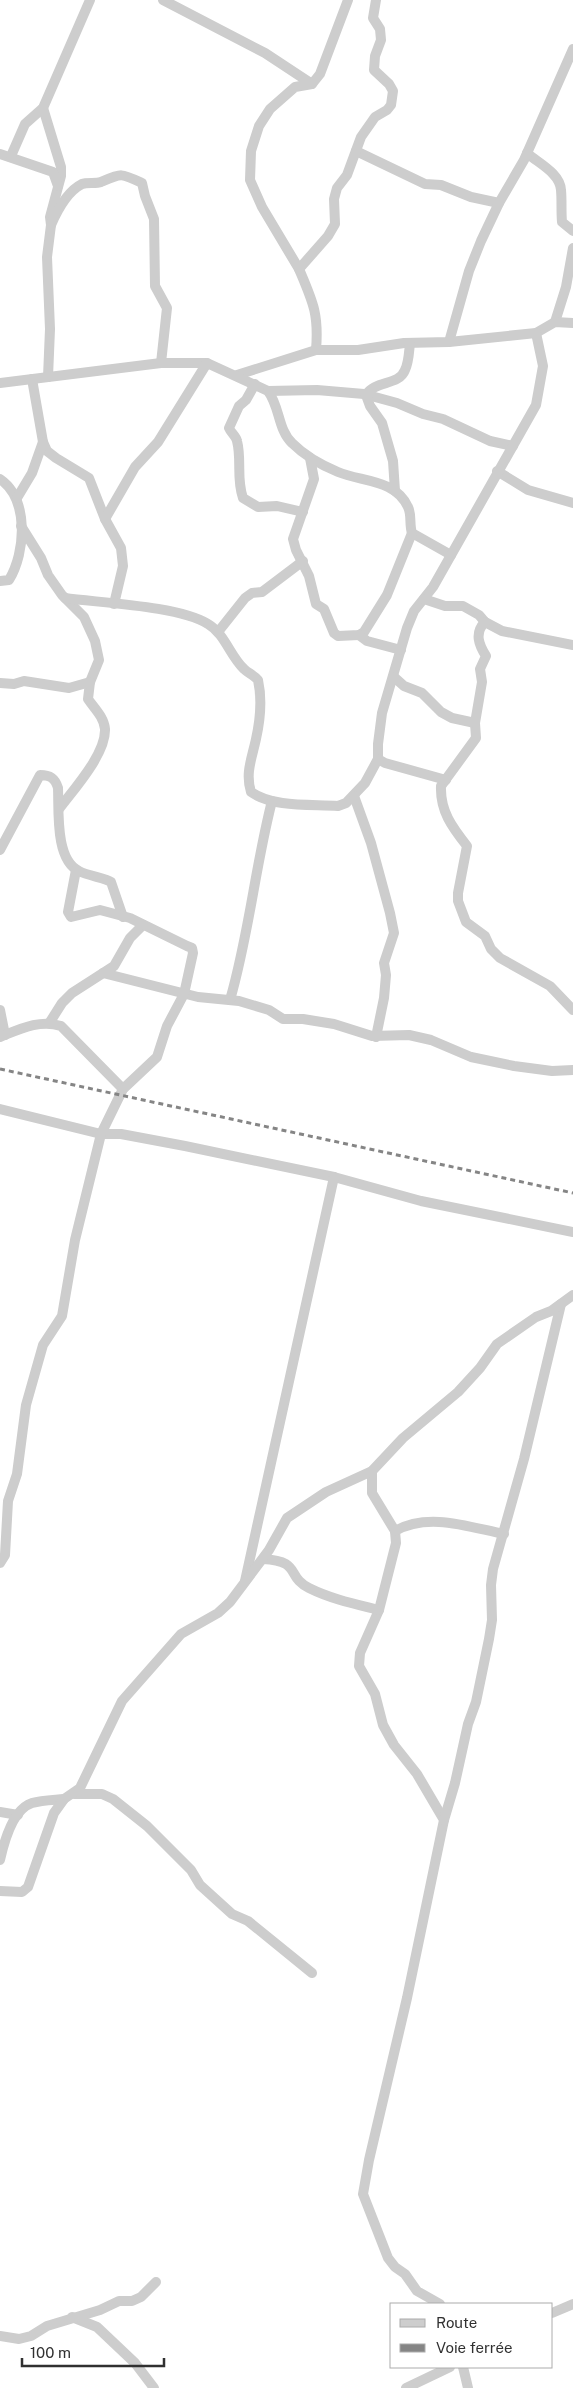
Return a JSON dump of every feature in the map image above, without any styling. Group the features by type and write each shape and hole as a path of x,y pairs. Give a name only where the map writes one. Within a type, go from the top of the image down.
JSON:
{"street":[{"path":"11,156 25,124 42,108 90,0"},
{"path":"163,0 265,53 312,84"},
{"path":"316,350 318,324 316,309 298,269 262,207 250,180 250,151 259,126 270,109 295,87 312,84 320,74 348,0"},
{"path":"298,269 328,236 334,224 334,199 337,188 347,175 361,137 375,118 388,110 393,98 393,91 389,84 374,70 375,56 381,40 380,29 373,18 376,0"},
{"path":"449,342 469,271 499,203 527,153 573,49"},
{"path":"42,108 59,155 61,176 51,210 47,257 50,329 48,377"},
{"path":"356,151 425,184 441,185 471,197 499,203"},
{"path":"527,153 558,180 561,189 562,222 573,231"},
{"path":"0,154 11,156 53,172 58,187"},
{"path":"51,225 57,211 66,198 82,184 101,182 115,175 130,177 142,183 154,219 155,286 167,308 161,363"},
{"path":"555,322 566,287 573,248"},
{"path":"236,375 244,375 316,350 358,350 410,343 449,342 536,333 555,322 573,324"},
{"path":"66,598 175,612 209,624 218,632 243,668 258,680 259,711 257,737 248,772 251,792 258,797 272,801 338,806 346,803 365,783 378,759 382,713 414,611 433,587 536,405 543,366 536,333"},
{"path":"396,491 393,461 382,423 370,406 366,395 370,388 402,375 406,370 410,343"},
{"path":"0,383 161,363 207,363 268,391 273,398 281,426 290,442 310,458 340,472 386,485 396,491 408,506 412,533 388,595 364,632 359,636"},
{"path":"104,519 135,467 158,442 207,363"},
{"path":"32,379 43,442 47,451 89,478 104,519 121,548 123,566 114,604"},
{"path":"255,384 246,400 239,406 229,428 238,443 240,460 238,480 243,498 258,507 277,506 303,512"},
{"path":"268,391 317,390 366,395 398,403 423,414 443,419 490,442 512,446"},
{"path":"17,498 32,473 43,442"},
{"path":"310,458 314,474 293,539 296,550 309,576 316,604 324,609 334,633 338,636 359,636 367,641 401,650"},
{"path":"497,471 528,490 573,503"},
{"path":"0,479 9,485 17,498 21,526 21,547 15,569 9,580 0,582"},
{"path":"21,526 41,558 48,575 84,617 99,651 99,660 90,682 88,699 100,715 105,729 102,741 96,757 59,809"},
{"path":"412,533 451,555"},
{"path":"218,632 244,598 252,593 262,592 303,561"},
{"path":"433,587 436,602"},
{"path":"424,599 446,606 463,606 479,615 485,622 509,632 573,644"},
{"path":"485,622 481,626 478,638 480,649 486,656 480,669 482,682 475,723 476,738 442,786 443,808 453,828 467,846 461,867 458,893 460,909 466,922 485,936 491,949 500,958 550,986 573,1010"},
{"path":"394,677 404,686 422,693 441,712 452,718 475,723"},
{"path":"0,683 14,684 24,681 69,688 90,682"},
{"path":"378,759 385,763 446,780"},
{"path":"0,850 40,775 51,777 55,780 62,852 76,870 91,877 108,879 111,882 123,917"},
{"path":"354,796 371,843 394,933 384,963 386,975 384,998 376,1037"},
{"path":"230,1000 248,922 262,841 272,801"},
{"path":"0,1563 5,1555 8,1501 17,1474 26,1405 43,1345 62,1316 75,1240 102,1134 123,1089 157,1057 167,1026 184,994 193,954 192,948 123,917 100,910 83,915 68,915 76,870"},
{"path":"50,1022 66,998 114,966 130,938 144,925"},
{"path":"103,973 184,994 230,1000 270,1010 283,1019 304,1019 334,1024 347,1030 376,1037 409,1035 431,1040 471,1057 514,1066 552,1071 573,1070"},
{"path":"0,1010 2,1036 40,1023 50,1022 61,1026 123,1089"},
{"path":"0,1109 102,1134 121,1134 166,1142 334,1177 421,1201 573,1232"},
{"path":"244,1584 334,1177"},
{"path":"0,1860 7,1838 23,1808 32,1803 64,1799 74,1794 80,1788 122,1701 180,1634 218,1613 263,1559 287,1518 326,1492 372,1471 403,1438 458,1392 480,1368 497,1344 536,1317 562,1304 573,1295"},
{"path":"438,2303 417,2291 405,2274 395,2268 388,2258 363,2194 369,2160 408,1998 444,1820 458,1774 468,1724 476,1702 492,1620 491,1585 493,1569 504,1534 535,1406 544,1381 551,1341 562,1304"},
{"path":"372,1471 372,1493 395,1530 395,1553 379,1610 360,1653 360,1666 375,1694 384,1725 394,1745 417,1774 444,1820"},
{"path":"388,1520 406,1524"},
{"path":"395,1530 406,1524 418,1522 444,1522 504,1534"},
{"path":"263,1559 278,1560 286,1563 301,1582 310,1589 337,1599 379,1610"},
{"path":"74,1794 102,1794 113,1798 147,1826 191,1870 200,1885 232,1914 248,1921 312,1973"},
{"path":"0,1891 22,1892 28,1887 48,1826 64,1799"},
{"path":"0,1812 18,1815"},
{"path":"0,2336 19,2339 72,2317 100,2310 118,2301 132,2301 141,2296 156,2282"},
{"path":"553,2313 573,2304"},
{"path":"72,2317 97,2328 135,2363 154,2388"},
{"path":"406,2388 448,2368"},
{"path":"463,2368 468,2388"}],"railway":[{"path":"0,1069 573,1193"}]}
